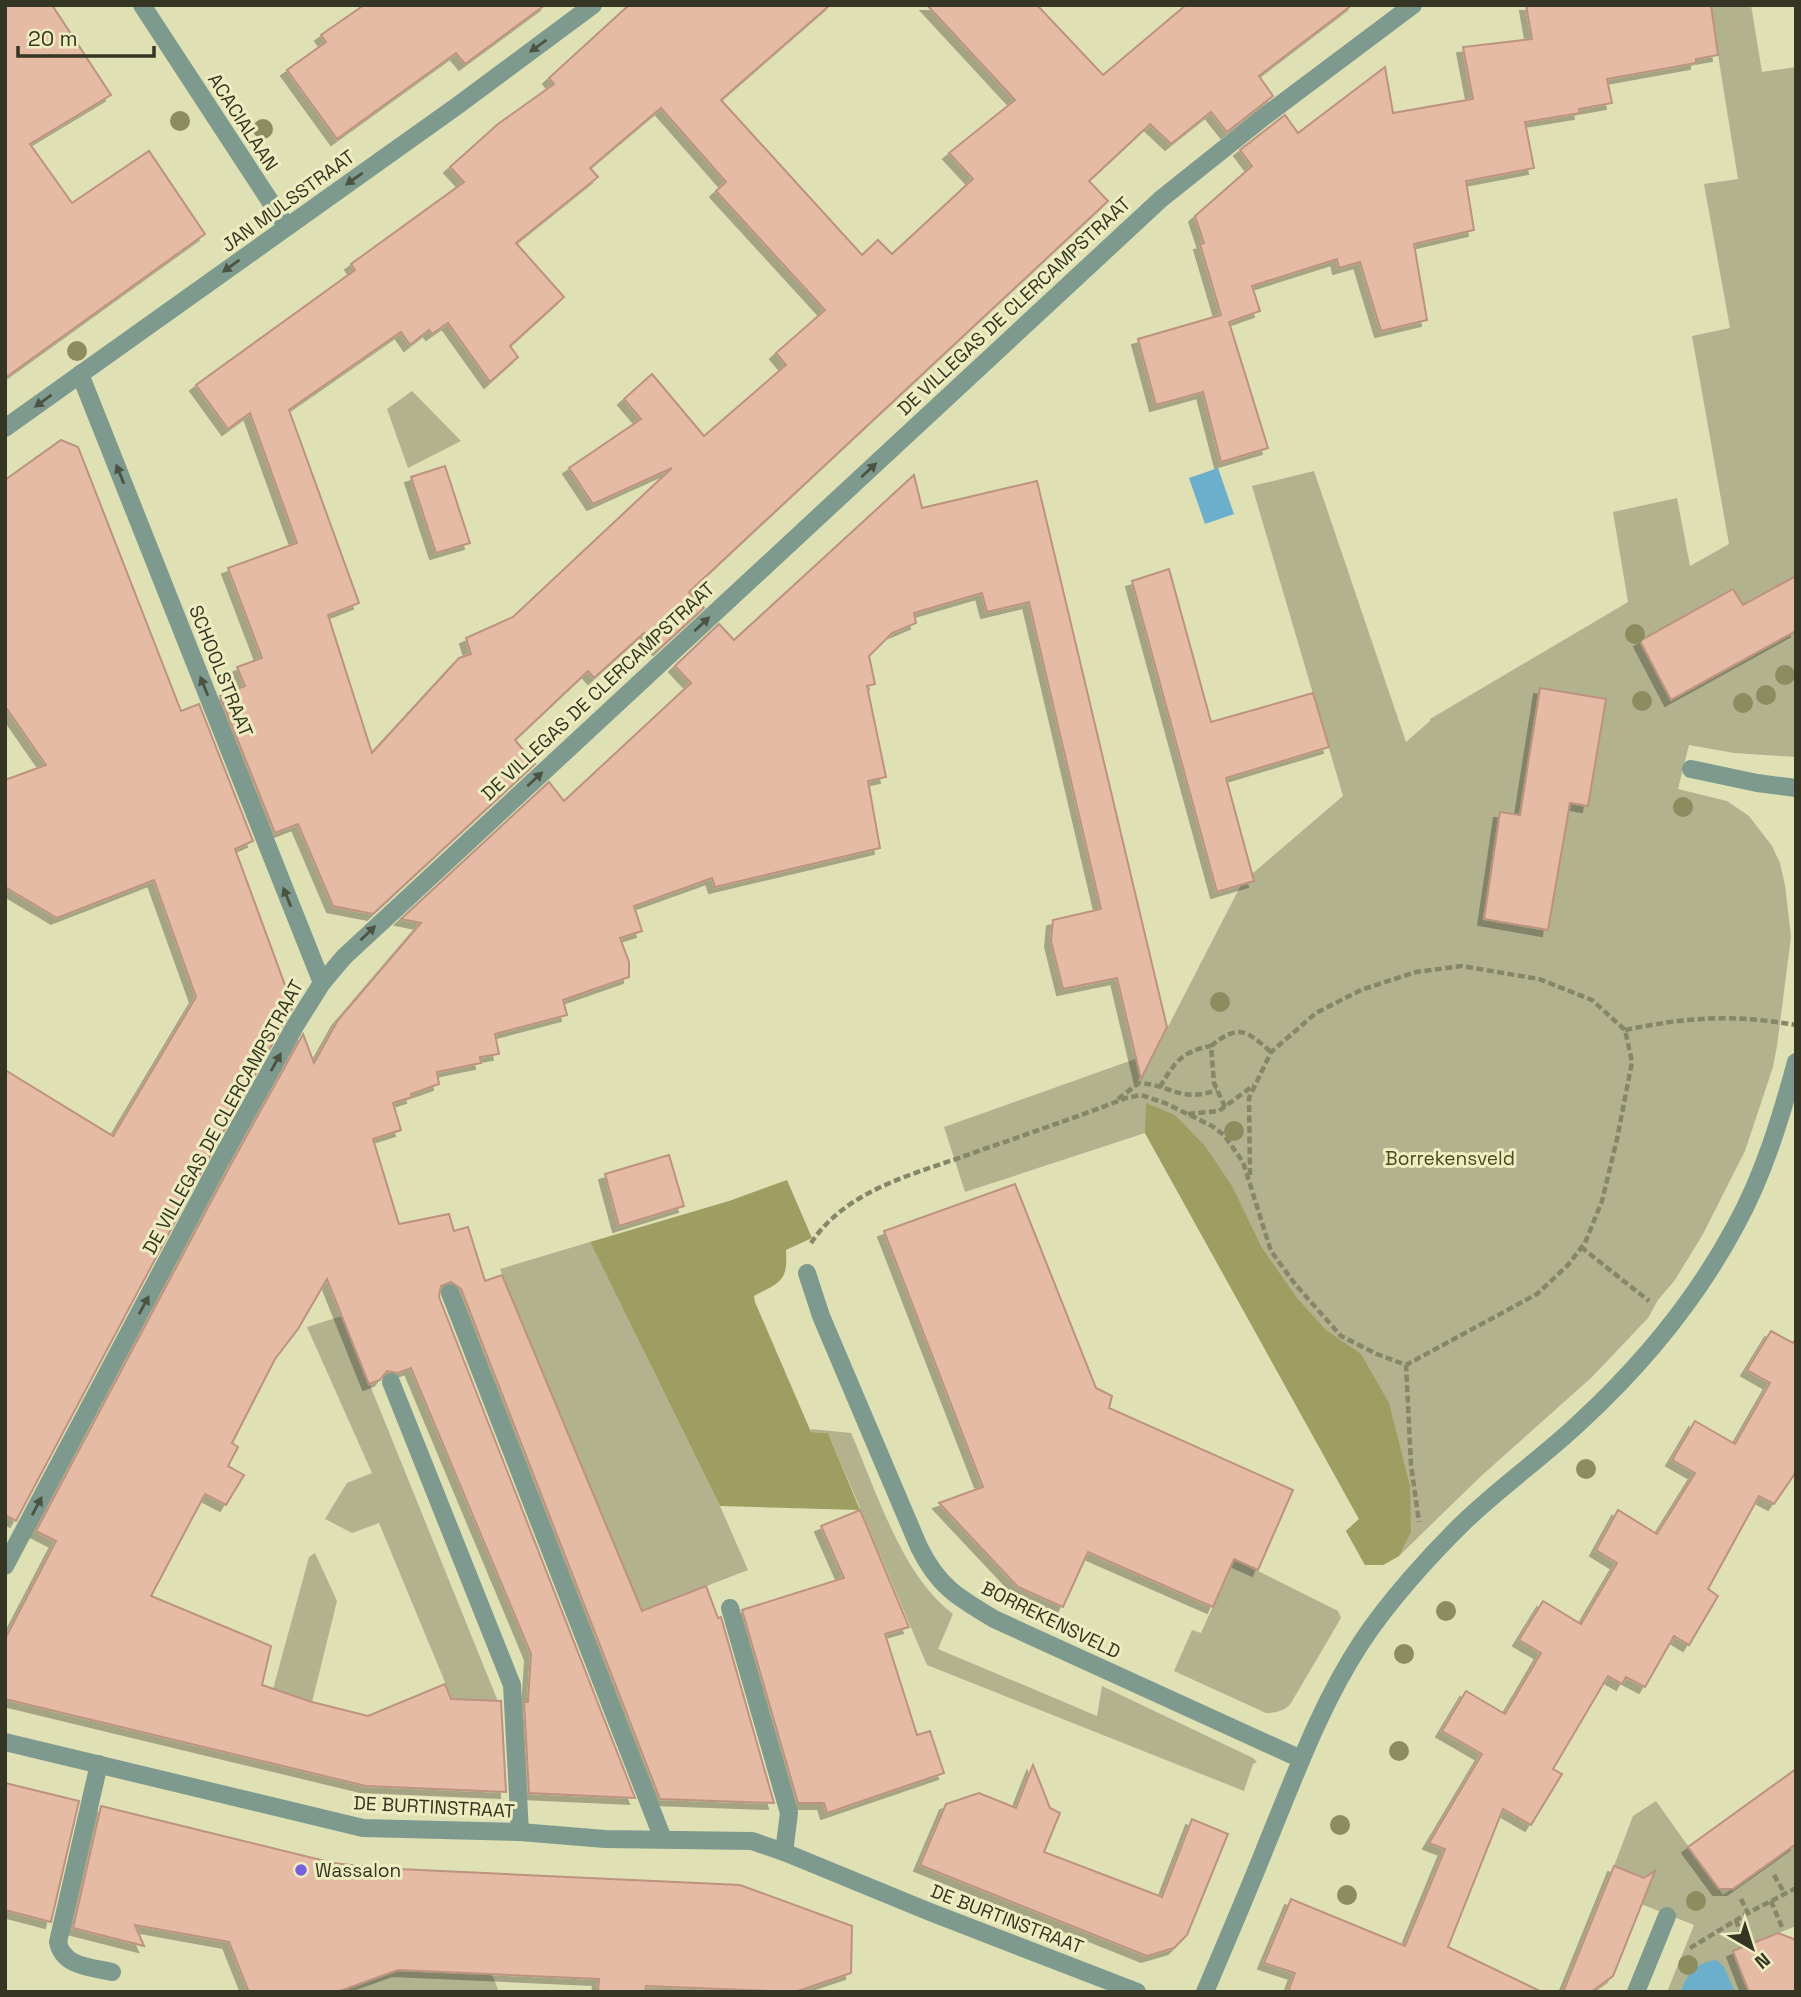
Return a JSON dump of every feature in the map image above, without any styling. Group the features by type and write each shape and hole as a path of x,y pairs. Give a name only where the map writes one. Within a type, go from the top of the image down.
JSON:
{"street":[{"name":"ACACIALAAN","path":"142,5 287,227"},
{"name":"JAN MULSSTRAAT","path":"5,429 593,5"},
{"name":"DE VILLEGAS DE CLERCAMPSTRAAT","path":"5,1566 221,1159 322,983 367,934 1161,199 1265,116 1413,5"},
{"name":"SCHOOLSTRAAT","path":"80,374 322,983"},
{"path":"1691,769 1796,788"},
{"path":"1205,1992 1325,1703 1362,1642 1407,1584 1463,1522 1602,1402 1675,1318 1710,1270 1740,1218 1777,1128 1796,1062"},
{"name":"BORREKENSVELD","path":"807,1273 821,1316 902,1508 923,1555 938,1579 952,1592 994,1619 1301,1759"},
{"path":"450,1293 663,1839"},
{"path":"391,1382 512,1685 520,1832"},
{"path":"730,1608 789,1813 784,1852"},
{"name":"DE BURTINSTRAAT","path":"5,1742 363,1828 520,1832 605,1839 752,1841 1137,1992"},
{"path":"99,1764 58,1942 60,1951 72,1962 111,1972"},
{"path":"1636,1992 1667,1916"}],"path":[{"path":"807,1273 805,1251 820,1229 844,1208 885,1184 1141,1095 1212,1126 1224,1135 1243,1162 1271,1251 1321,1316 1341,1336 1406,1365 1537,1294 1567,1266 1581,1247 1602,1202 1617,1139 1632,1062 1625,1030 1592,1000 1539,979 1462,966 1416,972 1361,990 1316,1013 1272,1052 1249,1098 1250,1181"},
{"path":"1625,1030 1677,1020 1737,1017 1796,1024"},
{"path":"1160,1087 1172,1066 1192,1049 1210,1046 1225,1035 1241,1032 1253,1035 1272,1052"},
{"path":"1210,1046 1214,1083 1225,1107"},
{"path":"1111,1104 1139,1083 1173,1093 1200,1096 1217,1090"},
{"path":"1187,1114 1219,1111 1256,1084"},
{"path":"1581,1247 1642,1297 1675,1318"},
{"path":"1406,1365 1411,1465 1421,1534 1430,1559"},
{"path":"1774,1875 1785,1894"},
{"path":"1689,1948 1796,1888"},
{"path":"1741,1899 1748,1913"},
{"path":"1771,1901 1782,1927"},
{"path":"1736,1920 1744,1943"}],"green space":[{"name":"Borrekensveld","path":"1710,5 1751,5 1762,72 1796,67 1796,757 1734,753 1689,745 1678,789 1727,801 1749,816 1772,846 1780,863 1791,937 1773,1067 1745,1151 1703,1234 1648,1318 1592,1377 1479,1478 1399,1556 1383,1565 1365,1565 1346,1531 1359,1519 1145,1133 965,1192 944,1127 1155,1052 1241,885 1254,882 1252,874 1343,796 1252,486 1314,471 1406,742 1430,719 1628,602 1613,512 1677,498 1690,566 1729,544 1692,336 1730,328 1704,184 1738,179"},
{"path":"412,391 461,441 408,468 387,409"},
{"path":"590,1242 720,1506 748,1570 673,1599 674,1683 500,1269"},
{"path":"342,1316 497,1699 488,1790 459,1790 464,1728 379,1523 352,1533 325,1519 347,1483 372,1473 307,1327"},
{"path":"811,1429 851,1433 892,1531 905,1555 935,1597 953,1614 938,1649 1097,1716 1102,1686 1253,1758 1257,1762 1253,1764 1244,1791 927,1665 828,1433 811,1432"},
{"path":"315,1553 337,1601 312,1702 266,1715 309,1557"},
{"path":"1234,1559 1338,1611 1341,1618 1291,1703 1273,1713 1266,1713 1174,1671 1192,1630 1201,1633"},
{"path":"1656,1801 1723,1895 1796,1844 1796,1926 1733,1951 1749,1992 1667,1992 1694,1925 1641,1904 1650,1881 1614,1866 1633,1816"},
{"path":"376,1969 492,1974 499,1992 337,1992"}],"shaded area":[{"path":"1146,1103 1175,1115 1205,1146 1232,1186 1262,1248 1297,1298 1326,1330 1361,1354 1389,1403 1410,1486 1411,1532 1399,1556 1383,1565 1365,1565 1346,1531 1359,1519 1145,1133"},
{"path":"787,1180 812,1238 786,1250 784,1274 777,1283 754,1296 755,1302 811,1432 828,1433 860,1510 720,1506 590,1242 729,1201"}],"water":[{"path":"1218,468 1234,514 1205,524 1189,478"},
{"path":"1716,1960 1724,1967 1735,1992 1681,1992 1693,1970 1703,1963"}],"building":[{"path":"5,5 52,5 111,95 30,144 72,203 149,151 205,234 5,378"},
{"path":"364,5 545,5 465,64 456,53 337,139 287,70 326,42 321,35"},
{"path":"629,5 830,5 721,100 862,255 878,240 892,254 973,179 949,153 1015,100 927,5 1037,5 1103,75 1186,5 1352,5 1259,76 1273,96 1227,132 1211,112 1171,144 1150,124 1089,181 1108,201 689,592 704,608 659,649 644,633 594,678 588,671 515,740 535,764 373,914 333,906 298,824 275,833 220,696 245,686 237,667 262,658 228,568 297,543 250,413 228,429 196,385 355,270 351,264 464,182 450,167 498,124 554,84 549,78","holes":["661,108 726,182 716,191 825,310 776,353 786,365 704,436 652,374 624,399 641,419 569,468 593,504 672,468 513,617 466,638 471,654 459,658 372,753 328,615 359,603 289,410 401,332 410,345 429,330 432,334 448,323 490,382 518,357 510,346 564,297 516,243 598,177 590,168"]},
{"path":"1526,5 1711,5 1718,55 1696,59 1696,63 1607,79 1612,103 1579,109 1580,113 1525,122 1534,168 1466,181 1474,230 1414,244 1427,320 1381,331 1360,262 1339,268 1337,259 1252,286 1260,311 1229,322 1268,448 1221,462 1203,392 1156,405 1138,339 1221,315 1200,244 1204,243 1195,216 1252,166 1240,150 1285,115 1298,133 1385,67 1393,113 1473,99 1463,47 1532,39"},
{"path":"61,440 78,447 181,711 199,704 253,841 235,849 293,1007 211,1154 16,1521 5,1515 5,1070 113,1136 196,997 154,880 57,918 5,887 5,780 46,765 5,706 5,480"},
{"path":"445,466 470,543 436,553 411,477"},
{"path":"914,475 922,508 1037,481 1167,1027 1141,1079 1117,978 1063,989 1051,941 1053,920 1101,909 1029,602 987,612 982,593 914,613 916,623 892,633 869,656 875,684 867,686 886,777 868,781 880,848 715,887 712,878 634,906 642,931 620,938 629,962 629,977 563,1000 567,1015 495,1034 499,1054 480,1057 481,1063 437,1072 439,1084 393,1103 401,1130 373,1139 399,1224 449,1214 454,1231 468,1227 485,1281 502,1275 642,1611 706,1586 718,1618 721,1617 774,1803 660,1799 461,1289 451,1282 441,1286 439,1297 635,1798 529,1793 524,1702 528,1702 531,1654 411,1368 398,1373 387,1371 380,1380 369,1384 327,1279 298,1329 275,1359 232,1443 238,1447 228,1466 244,1475 226,1505 205,1494 151,1596 271,1646 262,1685 312,1702 368,1716 445,1684 451,1699 501,1701 506,1792 366,1786 5,1699 5,1639 56,1541 36,1531 303,1034 314,1063 338,1020 421,923 401,919 549,782 564,801 691,683 675,666 719,624 734,640"},
{"path":"1169,569 1211,722 1313,693 1329,747 1226,778 1254,881 1217,892 1132,581"},
{"path":"1796,576 1796,631 1671,700 1640,641 1733,589 1743,605"},
{"path":"1540,688 1606,699 1588,806 1570,803 1548,930 1484,919 1500,812 1520,815"},
{"path":"669,1155 684,1206 619,1226 605,1174"},
{"path":"1015,1184 1096,1388 1112,1396 1109,1408 1293,1490 1258,1570 1234,1559 1213,1607 1088,1552 1063,1607 1018,1587 939,1503 983,1487 884,1231"},
{"path":"1771,1331 1793,1343 1796,1339 1796,1472 1774,1504 1759,1496 1708,1589 1718,1596 1689,1645 1674,1636 1645,1687 1626,1677 1622,1684 1608,1676 1553,1769 1562,1774 1531,1825 1503,1809 1448,1947 1542,1992 1288,1992 1295,1973 1264,1963 1291,1899 1405,1946 1445,1849 1429,1843 1482,1754 1442,1731 1466,1691 1505,1714 1541,1653 1519,1640 1543,1601 1581,1624 1617,1563 1596,1550 1618,1510 1657,1534 1695,1473 1672,1460 1695,1421 1735,1444 1770,1383 1747,1370"},
{"path":"860,1510 909,1627 885,1634 917,1735 930,1731 944,1773 827,1813 824,1803 798,1803 742,1610 844,1578 821,1526"},
{"path":"1033,1765 1050,1808 1060,1813 1044,1852 1162,1897 1192,1819 1228,1834 1187,1935 1174,1948 1147,1956 920,1865 946,1804 979,1793 1016,1808"},
{"path":"1796,1769 1796,1844 1733,1889 1719,1889 1688,1847"},
{"path":"5,1783 79,1801 51,1922 5,1910"},
{"path":"101,1806 333,1863 377,1868 740,1885 852,1926 851,1973 795,1992 646,1986 645,1992 598,1992 599,1979 398,1970 337,1992 249,1992 229,1942 135,1925 144,1946 73,1928"},
{"path":"1614,1866 1644,1878 1655,1871 1613,1976 1591,1992 1563,1992"},
{"path":"1778,1933 1796,1940 1796,1992 1749,1992 1733,1951"}],"place":[{"name":"Wassalon","path":"301,1870"}]}
